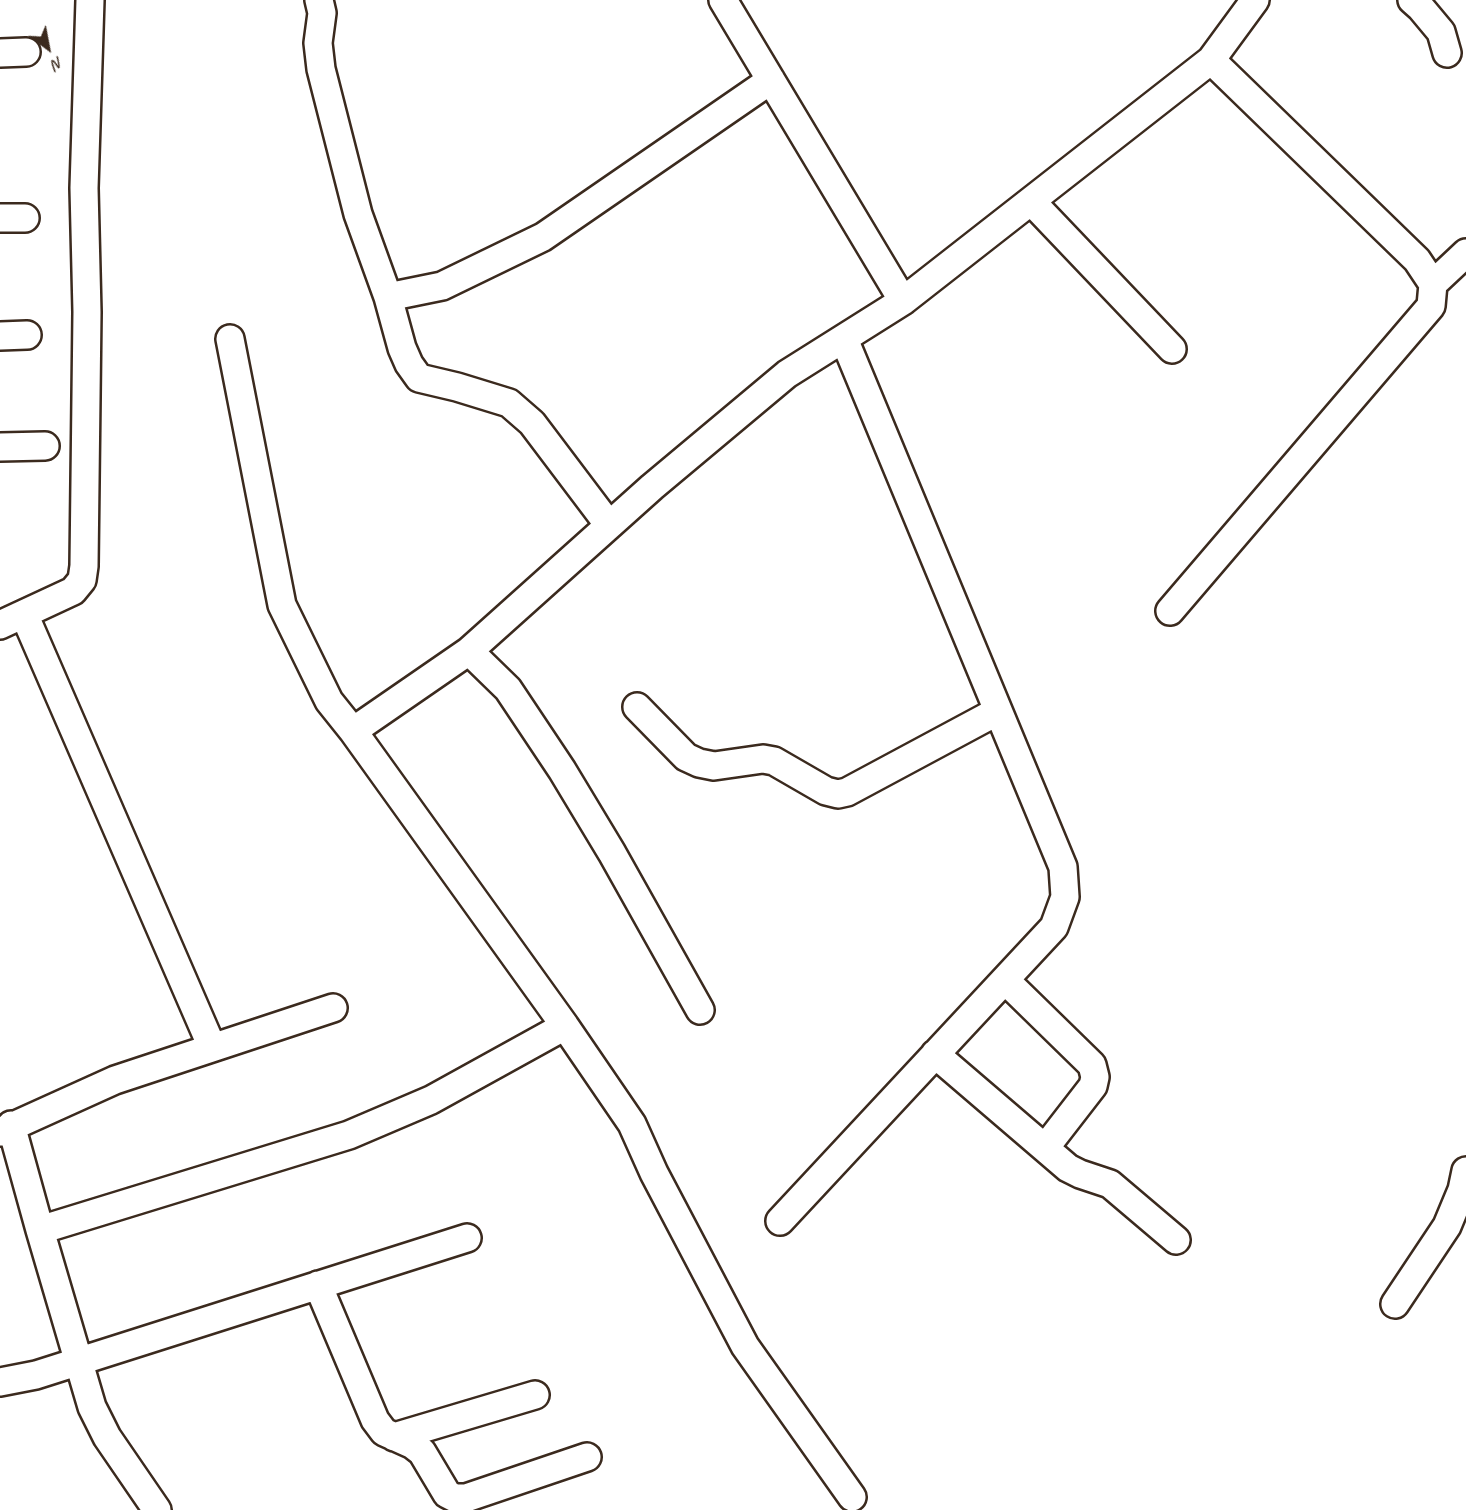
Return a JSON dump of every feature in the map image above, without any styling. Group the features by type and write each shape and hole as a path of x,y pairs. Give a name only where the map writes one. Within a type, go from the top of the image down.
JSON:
{"street":[{"path":"90,0 84,188 87,312 84,567 82,580 73,591 12,619 212,1047"},
{"path":"319,0 322,13 318,43 321,69 358,214 409,364 419,378 508,403 532,423 609,525"},
{"path":"723,0 903,301"},
{"path":"353,731 469,651 652,487 788,374 903,301 1211,60 1255,0"},
{"path":"1412,0 1441,32 1447,53"},
{"path":"1170,611 1431,306 1433,284 1417,260 1211,60"},
{"path":"388,297 442,286 543,237 771,80"},
{"path":"1031,201 1172,349"},
{"path":"1433,284 1466,253"},
{"path":"0,336 27,335"},
{"path":"230,339 282,605 329,701 565,1026 632,1124 654,1173 745,1346 852,1497"},
{"path":"780,1221 1054,927 1065,897 1063,867 844,339"},
{"path":"0,447 45,446"},
{"path":"469,651 508,689 562,770 612,853 700,1010"},
{"path":"637,707 686,757 699,763 714,766 763,759 774,761 826,792 837,794 847,792 998,711"},
{"path":"1005,980 1092,1065 1095,1077 1093,1086 1045,1148"},
{"path":"157,1510 107,1437 92,1407 40,1230 6,1129 115,1080 333,1008"},
{"path":"40,1230 350,1135 431,1100 565,1026"},
{"path":"935,1054 1068,1168 1110,1185 1176,1240"},
{"path":"1395,1304 1447,1226 1462,1190 1466,1170"},
{"path":"0,1382 36,1374 467,1238"},
{"path":"318,1285 375,1420 384,1431 422,1452 447,1494 454,1498 466,1498 586,1457"},
{"path":"394,1437 535,1395"}]}
